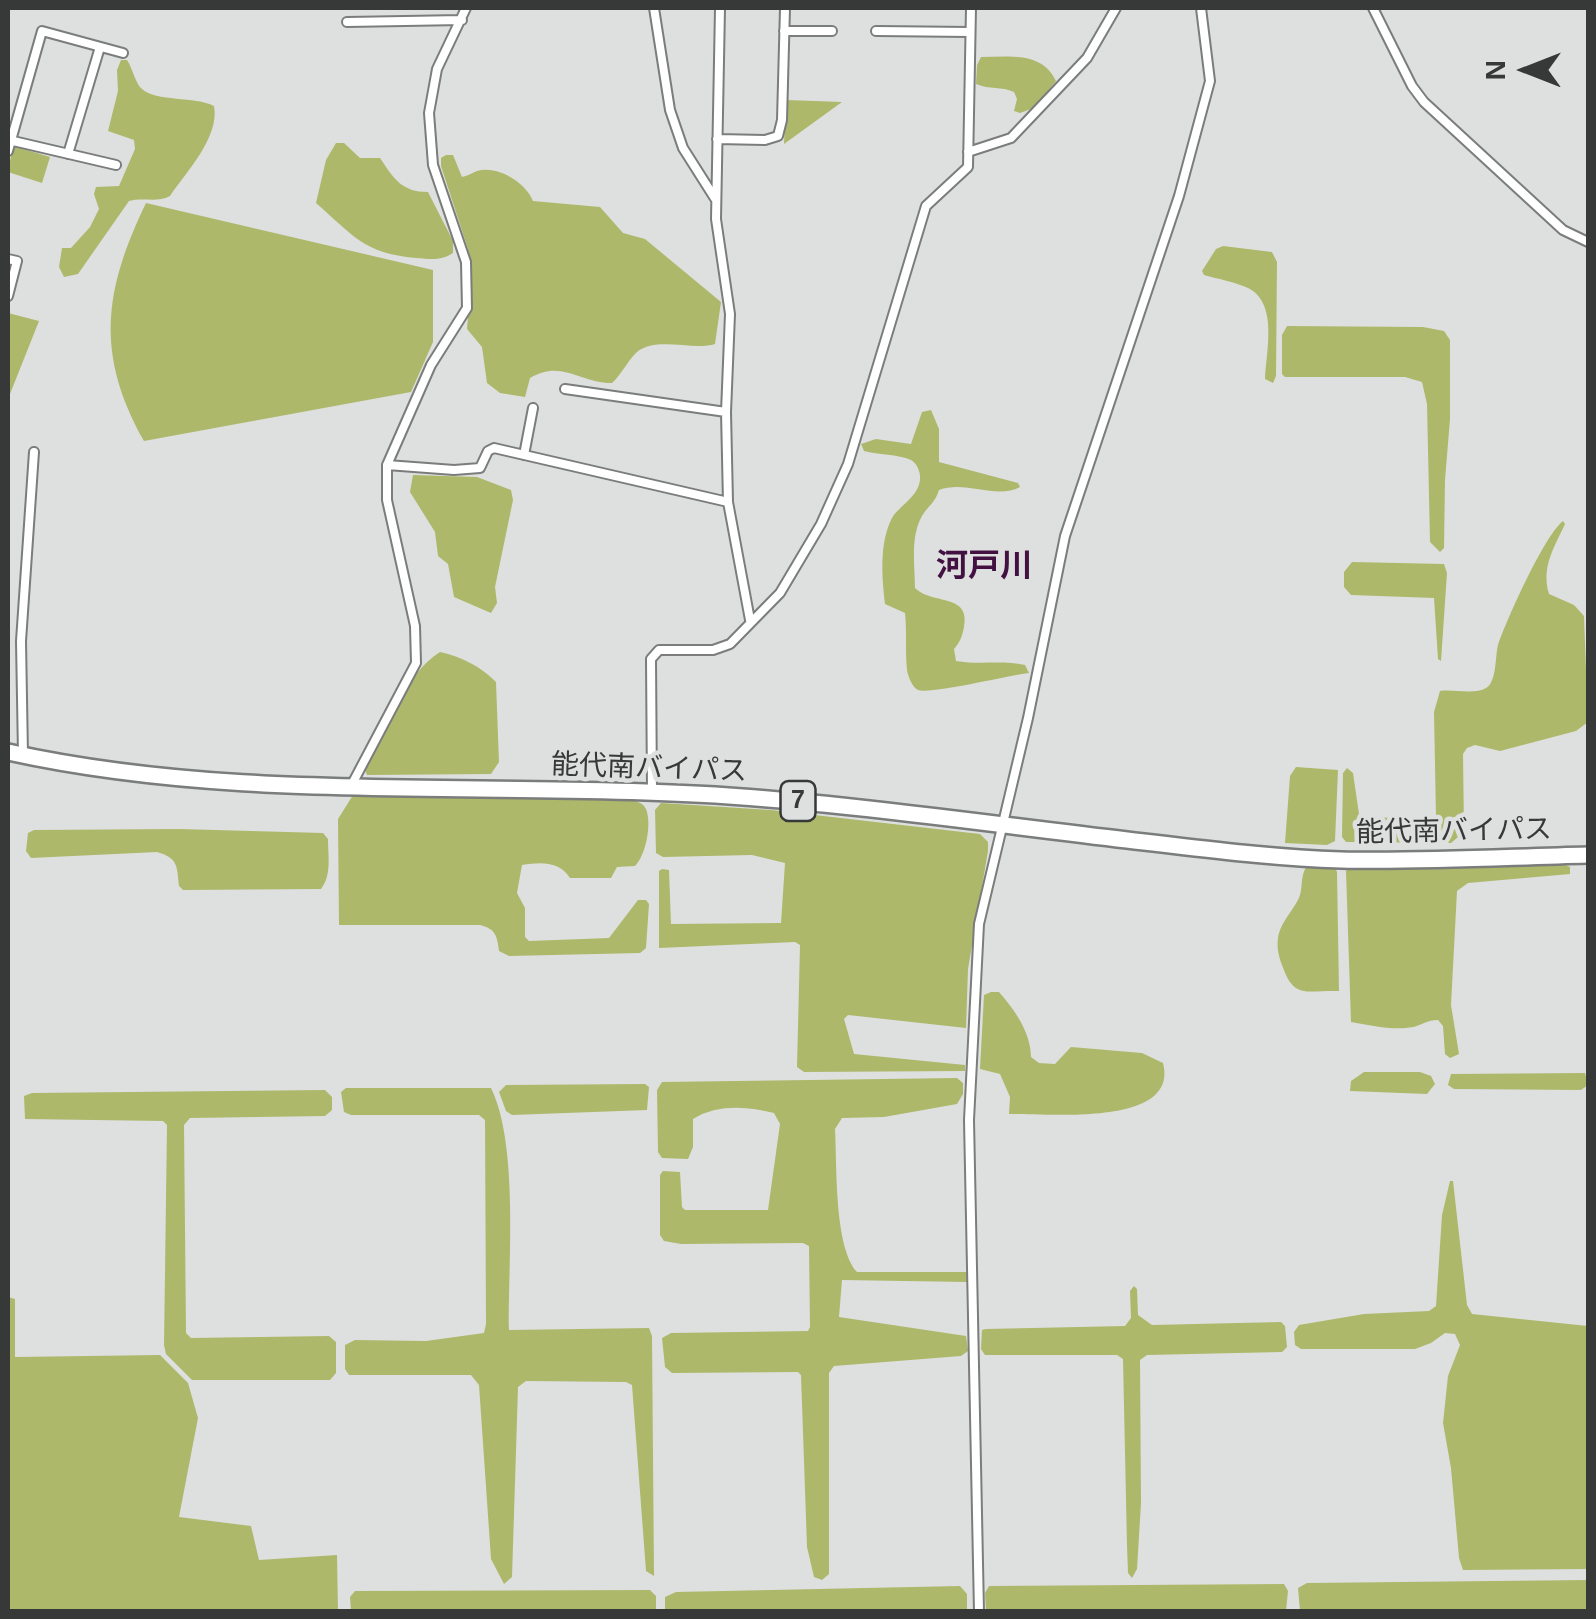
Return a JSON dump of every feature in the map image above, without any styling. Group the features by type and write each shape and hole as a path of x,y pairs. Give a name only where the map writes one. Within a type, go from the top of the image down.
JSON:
{"highway":[{"name":"能代南バイパス","path":"15,753 220,781 652,792 826,804 1203,850 1341,860 1588,855"}],"street":[{"path":"351,786 416,663 414,626 387,500 386,465 432,365 467,308 466,262 433,165 429,113 437,69 466,8"},
{"path":"654,8 670,110 683,148 716,200"},
{"path":"720,8 716,200 718,247 730,314 728,502 750,620"},
{"path":"717,138 765,140 778,136 782,120 785,8"},
{"path":"652,792 651,660 659,650 713,650 730,644 780,593 821,524 848,464 926,206 968,167 971,8"},
{"path":"968,152 1011,138 1087,58 1116,8"},
{"path":"979,1612 969,1120 980,924 1065,536 1137,326 1210,81 1202,8"},
{"path":"1373,8 1424,102 1562,230 1588,242"},
{"path":"346,22 462,20"},
{"path":"8,151 42,31 123,53"},
{"path":"784,31 832,32"},
{"path":"876,32 970,32"},
{"path":"68,154 100,47"},
{"path":"9,140 116,165"},
{"path":"8,259 17,261 8,296"},
{"path":"564,389 726,412"},
{"path":"524,455 533,408"},
{"path":"386,465 480,468 488,451 494,448 728,502"},
{"path":"15,753 34,452"}],"green space":[{"path":"981,57 1034,60 1050,71 1056,81 1034,108 1020,113 1014,111 1014,92 976,84"},
{"path":"121,60 127,60 148,93 214,106 212,130 170,196 129,201 78,274 64,277 59,267 62,248 71,248 90,227 99,209 96,187 119,186 135,149 134,140 108,131"},
{"path":"786,100 842,102 784,144"},
{"path":"336,143 344,143 360,158 380,158 400,183 428,192 453,241 453,253 431,259 383,252 350,234 316,203 326,160"},
{"path":"13,146 50,157 42,183 8,172"},
{"path":"453,155 462,177 485,170 502,173 524,188 533,201 600,207 623,233 645,239 721,302 715,344 645,347 612,383 551,371 530,378 525,397 500,393 487,383 482,347 467,329 472,310 468,249 441,166 441,158"},
{"path":"146,203 433,270 433,342 411,392 144,441 118,379 111,322 121,265"},
{"path":"1223,246 1272,252 1277,262 1273,383 1265,379 1268,330 1259,296 1202,271 1216,249"},
{"path":"8,313 39,321 8,399"},
{"path":"1287,326 1423,327 1444,331 1450,340 1450,419 1444,548 1440,552 1430,542 1427,404 1422,382 1405,377 1285,377 1282,335"},
{"path":"931,410 939,429 939,462 1018,483 1020,487 1001,492 960,487 939,490 916,533 915,588 962,609 964,627 954,649 956,661 1025,665 1029,673 925,691 916,689 909,678 905,613 885,604 882,572 888,528 895,513 916,491 919,471 911,460 864,451 861,444 876,439 911,444 922,412"},
{"path":"413,475 477,477 511,490 513,500 495,587 497,603 491,613 454,597 448,564 438,556 435,532 410,492"},
{"path":"1563,521 1548,566 1547,584 1549,594 1574,605 1584,616 1588,722 1576,731 1500,751 1475,745 1467,748 1463,754 1464,832 1451,843 1346,842 1342,837 1343,773 1347,768 1353,773 1359,814 1364,818 1436,817 1434,712 1440,691 1476,691 1490,685 1498,645 1518,598 1536,560"},
{"path":"1352,562 1444,564 1447,573 1441,661 1434,598 1351,595 1344,587 1344,572"},
{"path":"440,652 470,663 496,682 499,762 491,774 367,775 365,770 405,689"},
{"path":"1296,767 1338,770 1335,841 1327,845 1285,843 1290,776"},
{"path":"353,795 640,803 648,815 648,831 635,866 617,867 611,878 570,878 561,868 549,864 522,865 517,893 525,908 525,937 529,941 609,938 638,900 646,900 646,948 640,953 509,956 499,951 493,931 480,925 339,925 338,819"},
{"path":"661,803 771,810 980,834 988,842 988,851 968,969 966,1028 848,1015 844,1019 854,1054 965,1065 965,1071 804,1072 797,1067 800,945 795,942 659,948 659,871 669,870 671,924 781,923 785,863 752,855 663,857 656,853 655,810"},
{"path":"34,830 323,833 328,839 327,878 321,889 183,890 173,860 157,852 31,858 26,851 28,833"},
{"path":"1319,863 1334,865 1337,872 1339,991 1303,991 1291,984 1278,949 1279,933 1299,898 1306,867"},
{"path":"1561,863 1570,867 1570,874 1468,883 1457,891 1451,1005 1459,1054 1450,1058 1445,1054 1443,1026 1438,1020 1398,1028 1351,1022 1346,871 1352,865"},
{"path":"999,992 1016,1014 1028,1039 1031,1057 1039,1063 1055,1064 1071,1047 1142,1053 1163,1063 1163,1084 1151,1098 1106,1112 1009,1114 1010,1097 1000,1074 980,1069 984,995"},
{"path":"1364,1072 1420,1072 1431,1076 1435,1084 1427,1094 1350,1091 1351,1081"},
{"path":"1585,1073 1588,1085 1581,1090 1454,1089 1448,1085 1451,1074"},
{"path":"957,1078 963,1083 963,1094 957,1104 884,1117 842,1118 835,1129 840,1225 857,1272 967,1272 970,1277 967,1282 842,1280 839,1317 966,1336 968,1351 961,1356 834,1366 829,1373 829,1574 822,1580 814,1577 807,1547 801,1375 672,1373 665,1367 662,1338 671,1333 808,1331 809,1246 681,1244 664,1241 660,1235 663,1171 680,1172 685,1210 768,1210 780,1124 774,1113 764,1111 712,1111 693,1119 693,1147 688,1159 662,1158 658,1152 657,1090 662,1082"},
{"path":"506,1085 649,1087 647,1110 512,1115 506,1111 499,1092"},
{"path":"346,1088 491,1088 500,1112 509,1172 509,1330 649,1328 654,1576 646,1571 632,1385 526,1381 518,1387 512,1577 504,1584 491,1559 479,1385 471,1375 349,1375 345,1369 345,1345 355,1340 426,1341 484,1333 486,1324 485,1120 479,1115 351,1115 344,1112 341,1092"},
{"path":"325,1090 332,1097 332,1110 325,1116 190,1118 184,1125 186,1333 191,1338 329,1336 336,1342 336,1373 330,1380 192,1380 166,1354 164,1345 167,1125 163,1121 25,1119 24,1096"},
{"path":"1450,1181 1467,1305 1472,1314 1588,1326 1588,1569 1463,1570 1443,1423 1448,1376 1460,1345 1455,1334 1445,1333 1415,1349 1301,1349 1295,1345 1294,1332 1299,1325 1364,1314 1429,1311 1436,1306 1442,1215"},
{"path":"1134,1286 1138,1315 1152,1325 1281,1322 1287,1347 1282,1352 1147,1355 1140,1360 1141,1503 1137,1569 1132,1578 1128,1573 1123,1359 1117,1355 985,1355 981,1349 982,1330 986,1329 1125,1326 1131,1318 1130,1291"},
{"path":"8,1297 15,1299 15,1357 160,1355 188,1383 198,1418 179,1517 251,1526 259,1560 337,1555 338,1611 8,1611"},
{"path":"1588,1580 1588,1611 1300,1611 1298,1588 1307,1583"},
{"path":"1284,1584 1288,1591 1286,1611 986,1612 985,1593 989,1586"},
{"path":"960,1586 967,1594 967,1611 665,1611 665,1597 676,1592"},
{"path":"650,1590 656,1596 656,1611 351,1611 350,1597 355,1591"}],"district":[{"name":"河戸川","path":"984,567"}]}
